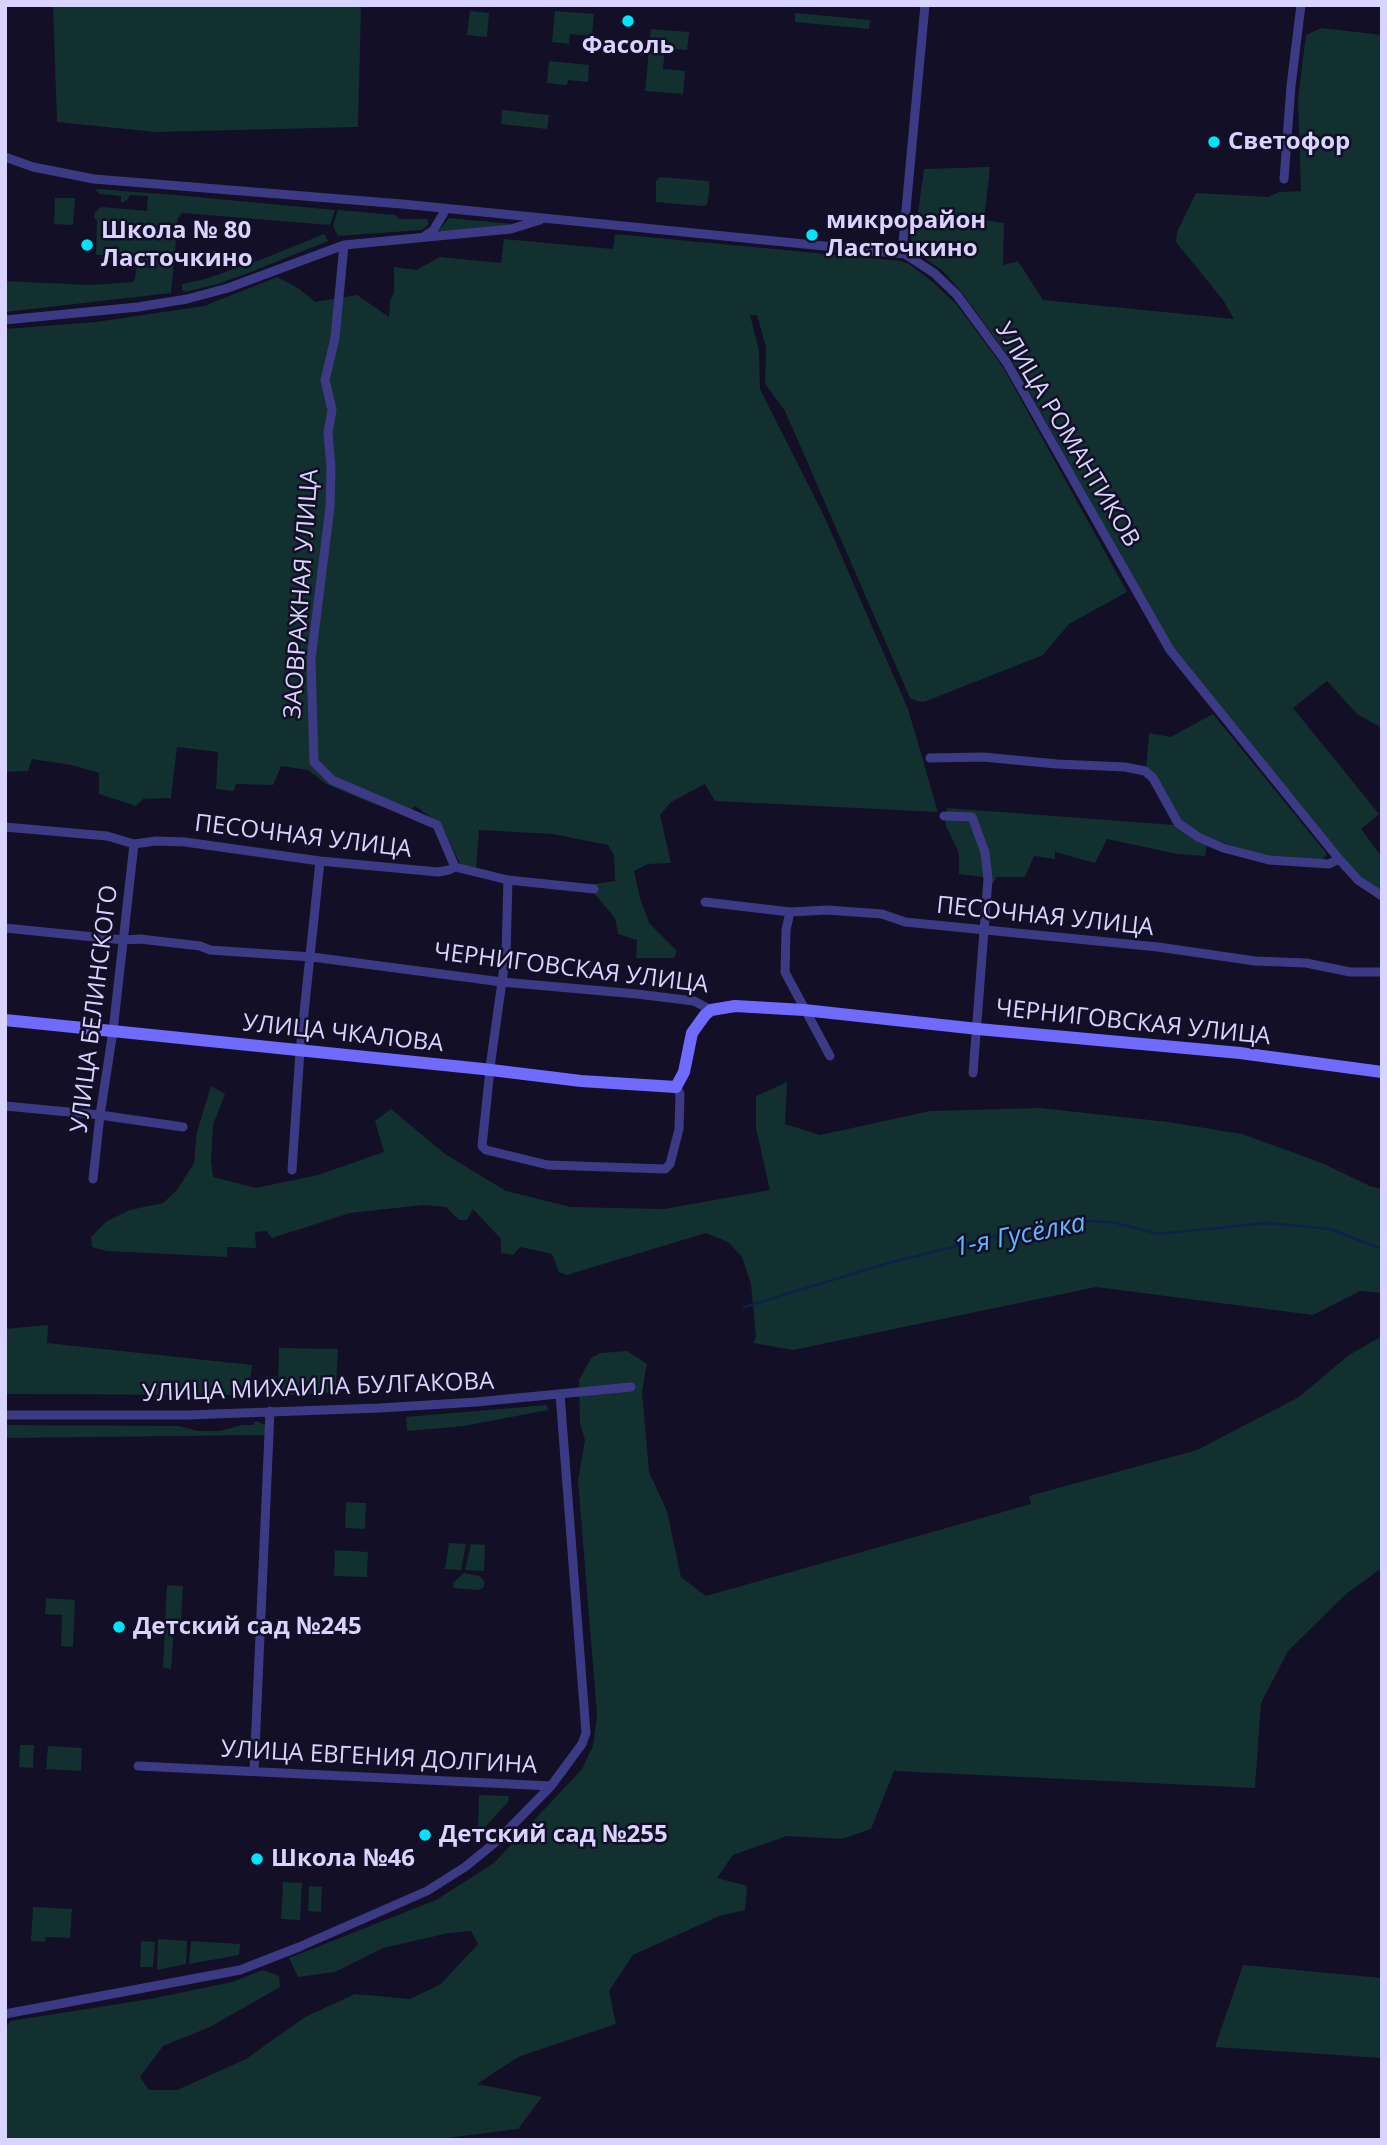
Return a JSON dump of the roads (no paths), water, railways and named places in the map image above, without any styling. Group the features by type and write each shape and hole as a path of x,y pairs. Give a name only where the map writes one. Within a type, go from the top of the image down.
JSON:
{"street":[{"path":"902,253 925,5"},
{"path":"1284,178 1301,5"},
{"name":"УЛИЦА РОМАНТИКОВ","path":"5,157 33,167 94,179 349,200 902,253 921,264 952,289 1007,363 1170,650 1339,859 1359,880 1382,896"},
{"path":"422,237 433,232 446,209"},
{"name":"УЛИЦА РОМАНТИКОВ","path":"5,320 138,307 187,299 228,288 344,245 511,229 544,219"},
{"name":"ЗАОВРАЖНАЯ УЛИЦА","path":"344,245 335,338 325,380 332,410 328,433 330,507 311,659 314,762 332,780 437,825 455,867"},
{"path":"930,758 983,757 1125,767 1145,771 1153,778 1178,823 1198,837 1223,848 1269,860 1329,864 1339,859"},
{"path":"944,816 972,817 985,852 989,879 973,1073"},
{"name":"ПЕСОЧНАЯ УЛИЦА","path":"5,827 107,836 134,844 156,841 185,842 320,861 438,872 455,867 508,880 594,889"},
{"name":"УЛИЦА БЕЛИНСКОГО","path":"93,1179 134,844"},
{"path":"292,1170 300,1051 320,861"},
{"path":"508,880 506,953 482,1146 486,1150 548,1165 665,1169 670,1164 679,1129 680,1094 676,1087 684,1072 692,1033 711,1010"},
{"name":"ПЕСОЧНАЯ УЛИЦА","path":"705,902 790,912 827,910 882,914 905,922 1158,947 1255,961 1306,963 1350,972 1382,972"},
{"path":"790,912 786,930 785,972 830,1056"},
{"name":"ЧЕРНИГОВСКАЯ УЛИЦА","path":"5,928 124,940 139,939 200,946 210,950 312,957 502,982 637,993 694,1001 711,1010 734,1006 804,1010 1240,1054 1382,1072"},
{"name":"УЛИЦА ЧКАЛОВА","path":"5,1020 581,1081 676,1087"},
{"path":"5,1107 100,1115 183,1127"},
{"name":"УЛИЦА МИХАИЛА БУЛГАКОВА","path":"5,1415 187,1415 380,1408 631,1387"},
{"name":"УЛИЦА ЕВГЕНИЯ ДОЛГИНА","path":"138,1766 551,1786 582,1744 586,1733 560,1394"},
{"path":"254,1771 270,1411"},
{"path":"5,2014 240,1970 299,1947 427,1891 456,1873 497,1841 551,1786"}],"waterway":[{"name":"1-я Гусёлка","path":"744,1307 885,1264 1040,1225 1073,1221 1112,1222 1158,1234 1267,1223 1330,1229 1382,1249"}],"place":[{"name":"Фасоль","path":"628,21"},
{"name":"Светофор","path":"1214,142"},
{"name":"микрорайон Ласточкино","path":"812,235"},
{"name":"Школа № 80 Ласточкино","path":"87,245"},
{"name":"Детский сад №245","path":"119,1627"},
{"name":"Детский сад №255","path":"425,1835"},
{"name":"Школа №46","path":"257,1859"}]}
